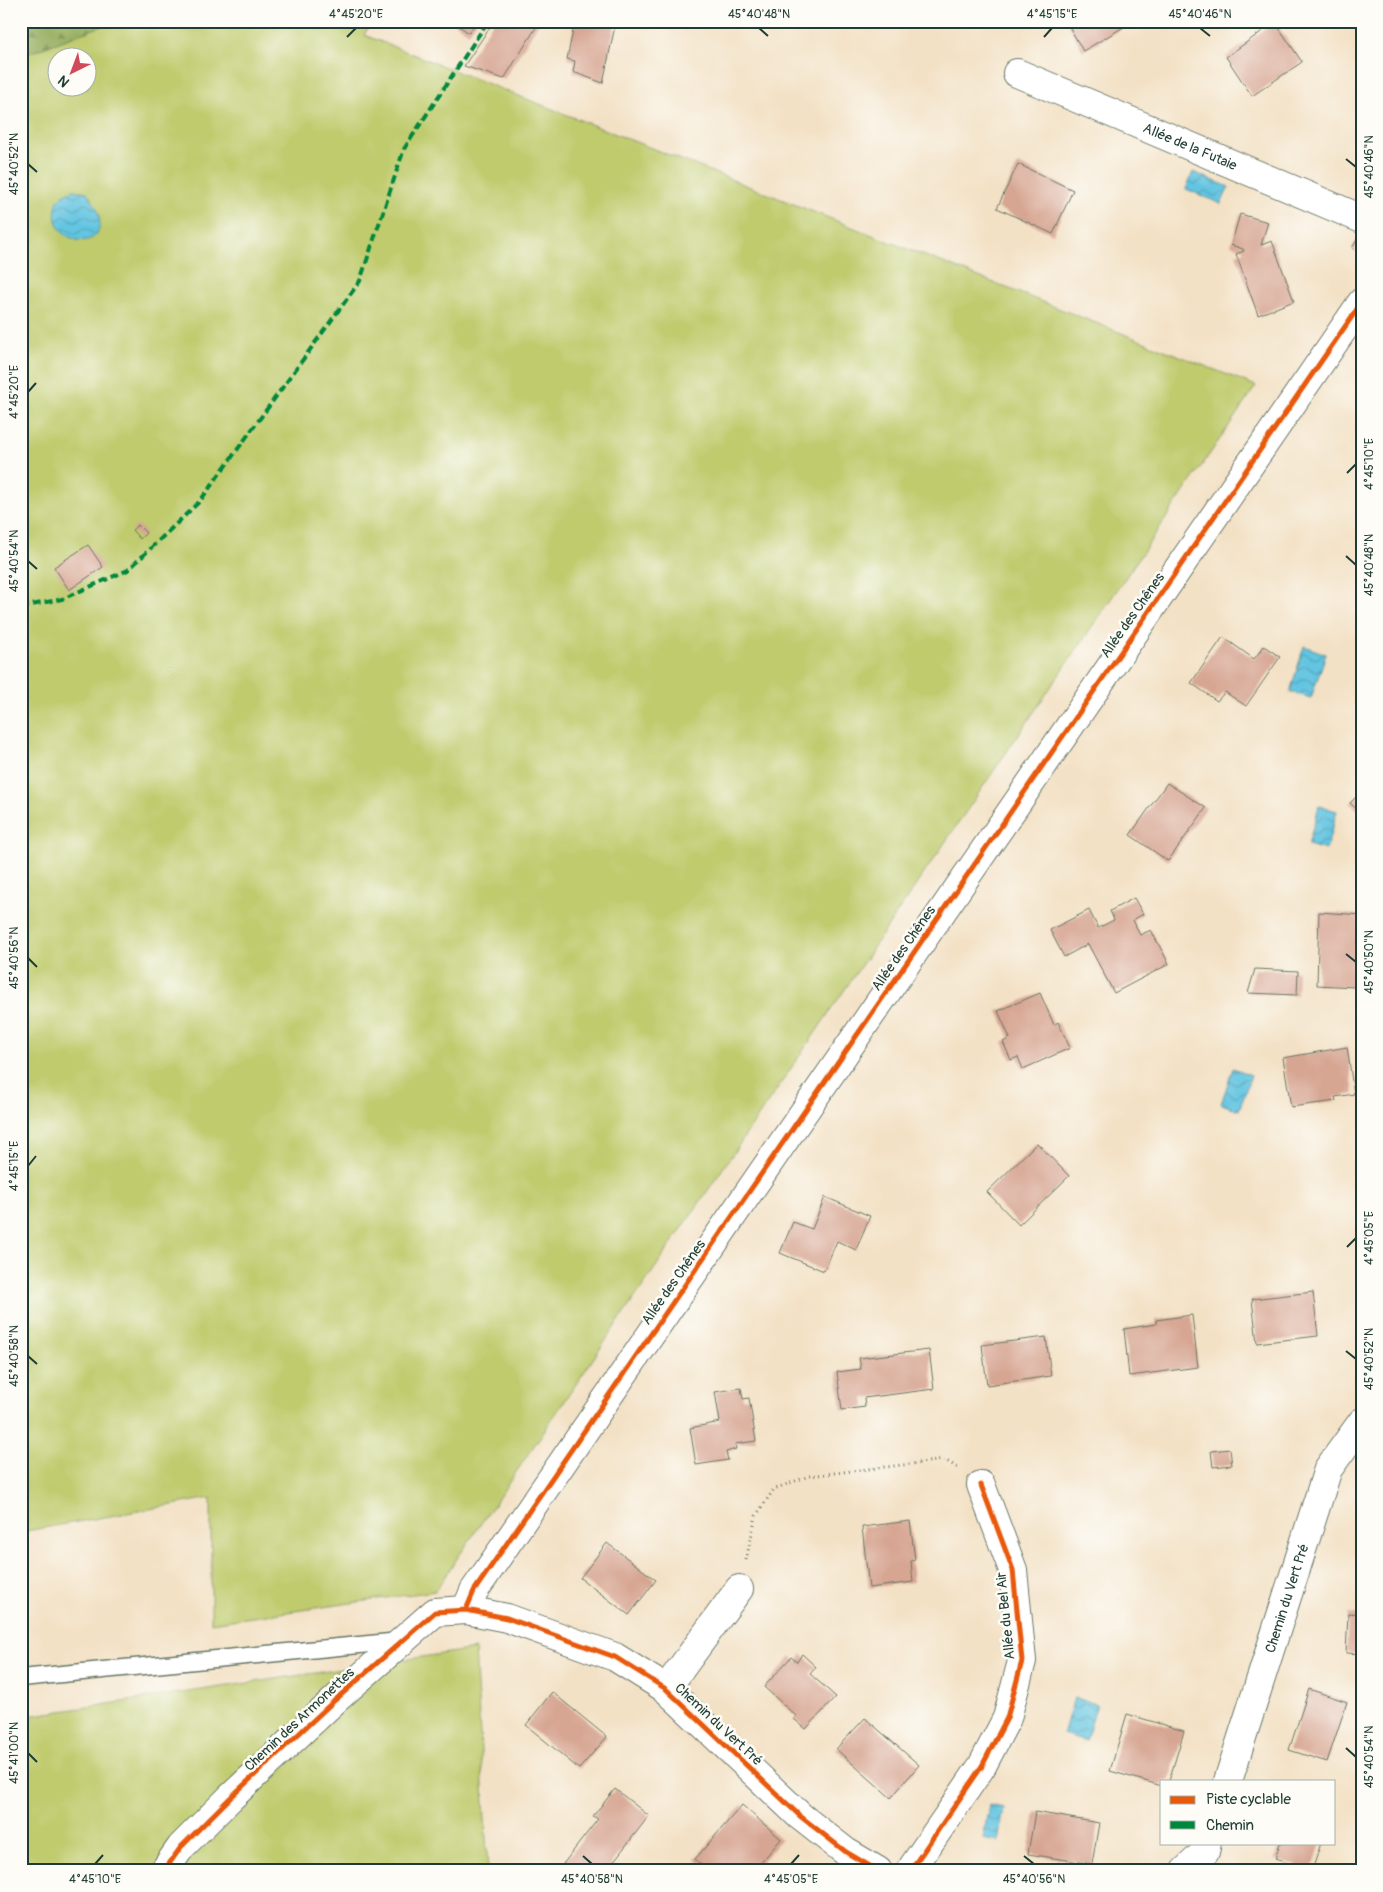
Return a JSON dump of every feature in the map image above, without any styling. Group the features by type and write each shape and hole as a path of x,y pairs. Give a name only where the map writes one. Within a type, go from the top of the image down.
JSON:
{"street":[{"name":"Allée de la Futaie","path":"1017,73 1362,219"},
{"name":"Allée des Chênes","path":"466,1610 474,1591 485,1574 1362,302"},
{"name":"Chemin du Vert Pré","path":"1228,1780 1328,1469 1362,1422"},
{"name":"Allée du Bel Air","path":"910,1871 982,1766 1007,1718 1022,1661 1013,1570 981,1484"},
{"name":"Chemin du Vert Pré","path":"666,1689 739,1589"},
{"name":"Chemin des Armonettes","path":"164,1871 181,1847 230,1798 335,1700 435,1612 466,1610"},
{"name":"Chemin du Vert Pré","path":"466,1610 507,1618 615,1657 666,1689 800,1816 846,1852 878,1871"},
{"path":"1185,1871 1205,1852 1207,1844"}],"lane":[{"path":"21,1678 402,1641"}],"path":[{"path":"739,1589 756,1516 774,1489 808,1476 946,1460 981,1484"}],"green space":[{"path":"21,21 115,21 21,56"},
{"path":"115,21 372,21 364,35 1256,386 435,1591 211,1623 211,1498 21,1532 21,56"},
{"path":"475,1649 488,1871 21,1871 21,1717"}],"water":[{"path":"1193,172 1229,187 1221,204 1186,189"},
{"path":"74,190 87,192 99,216 99,228 95,236 87,240 77,240 68,236 60,230 56,220 58,201 65,194"},
{"path":"1304,646 1326,654 1311,698 1290,692"},
{"path":"1319,806 1337,811 1326,850 1308,845"},
{"path":"1233,1068 1251,1075 1239,1110 1221,1104"},
{"path":"1074,1698 1097,1704 1086,1741 1063,1734"},
{"path":"989,1805 1004,1808 998,1842 983,1839"}],"building":[{"path":"452,21 477,21 469,33"},
{"path":"494,21 540,21 504,79 464,66"},
{"path":"575,21 616,21 603,83 573,72 575,61 567,59"},
{"path":"1066,21 1134,21 1083,51"},
{"path":"1275,22 1302,62 1252,96 1226,57"},
{"path":"1018,164 1073,190 1053,234 997,208"},
{"path":"1240,214 1268,222 1261,245 1272,241 1294,301 1258,315 1236,254 1244,251 1231,245"},
{"path":"1362,232 1362,254 1352,248"},
{"path":"138,525 146,533 140,539 132,530"},
{"path":"88,545 103,567 69,590 54,567"},
{"path":"1223,637 1254,659 1264,646 1280,657 1246,706 1225,692 1217,701 1191,683"},
{"path":"1167,783 1206,808 1168,861 1130,835"},
{"path":"1362,791 1362,814 1350,803"},
{"path":"1134,898 1143,914 1133,920 1140,935 1151,930 1169,964 1114,993 1088,944 1064,957 1050,930 1089,910 1098,928 1114,920 1110,911"},
{"path":"1319,912 1362,915 1362,973 1355,973 1355,987 1317,985"},
{"path":"1255,969 1298,971 1297,995 1248,993"},
{"path":"1040,993 1054,1025 1058,1022 1070,1048 1023,1069 1018,1057 1011,1060 1003,1042 1010,1038 998,1011"},
{"path":"1347,1047 1354,1094 1335,1097 1336,1101 1291,1107 1283,1058"},
{"path":"1037,1143 1069,1176 1019,1225 987,1192"},
{"path":"825,1197 870,1216 856,1250 837,1241 824,1271 780,1253 793,1222 812,1229"},
{"path":"1313,1292 1318,1336 1257,1343 1252,1299"},
{"path":"1192,1315 1198,1367 1129,1376 1124,1329 1156,1324 1156,1320"},
{"path":"1046,1337 1051,1376 987,1385 982,1345"},
{"path":"929,1350 934,1389 864,1398 865,1407 842,1410 837,1372 861,1369 859,1358"},
{"path":"741,1388 743,1399 749,1398 756,1441 735,1444 736,1449 726,1452 728,1460 696,1465 690,1428 720,1422 715,1392"},
{"path":"1230,1449 1232,1465 1213,1467 1211,1451"},
{"path":"910,1521 915,1560 911,1561 913,1582 869,1588 862,1527"},
{"path":"607,1543 656,1580 629,1615 580,1578"},
{"path":"1348,1613 1362,1614 1362,1654 1346,1653"},
{"path":"802,1654 816,1667 810,1674 836,1697 806,1729 794,1719 796,1716 764,1687 791,1657 797,1662"},
{"path":"1309,1689 1347,1702 1327,1762 1289,1750"},
{"path":"552,1692 607,1737 579,1769 526,1725"},
{"path":"1127,1714 1184,1731 1169,1780 1160,1780 1160,1785 1110,1771"},
{"path":"865,1718 919,1765 891,1798 836,1749"},
{"path":"615,1789 649,1816 606,1871 571,1871 563,1864 598,1819 593,1816"},
{"path":"742,1805 781,1839 754,1871 708,1871 695,1859"},
{"path":"1035,1812 1099,1823 1092,1864 1028,1854"},
{"path":"1280,1844 1321,1844 1312,1871 1275,1859"}],"marked path":[{"path":"21,607 62,599 128,570 200,501 360,281 404,149 488,21"}],"cycle path":[{"path":"466,1610 474,1591 1362,302"},
{"path":"910,1871 982,1766 1007,1718 1022,1661 1013,1570 981,1485"},
{"path":"164,1871 181,1847 230,1798 335,1700 435,1612 466,1610 507,1618 615,1657 666,1689 800,1816 846,1852 878,1871"}]}
